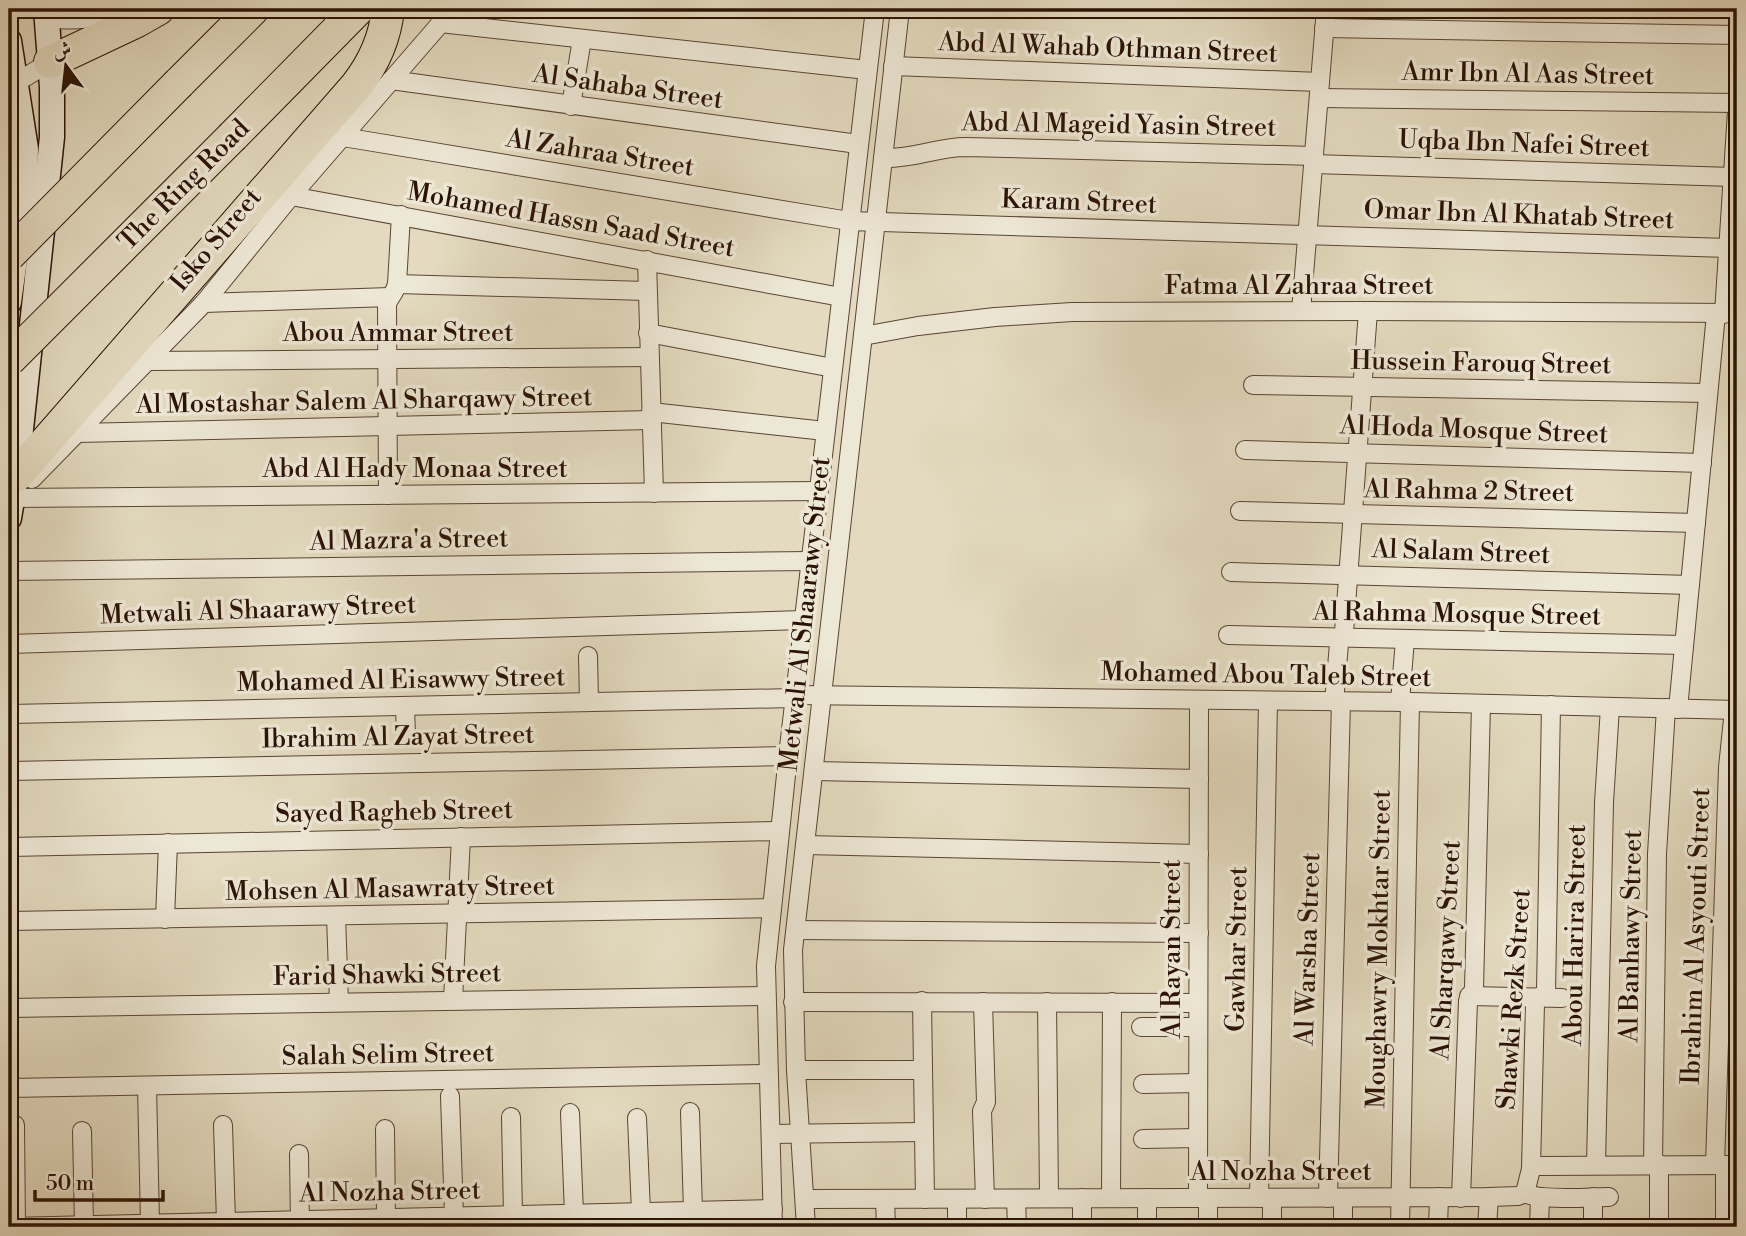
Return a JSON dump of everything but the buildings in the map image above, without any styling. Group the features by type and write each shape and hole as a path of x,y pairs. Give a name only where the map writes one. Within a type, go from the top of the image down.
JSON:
{"highway":[{"path":"50,62 158,9"},
{"path":"9,255 253,9"},
{"name":"The Ring Road","path":"9,360 358,9"},
{"path":"12,497 356,86 379,48 388,9"}],"main road":[{"path":"12,497 52,137 47,14"},
{"path":"9,302 25,189 26,149 12,84 10,51"}],"street":[{"path":"47,14 82,20 112,14 121,9"},
{"name":"Isko Street","path":"12,497 204,303 291,196 453,9"},
{"name":"Metwali Al Shaarawy Street","path":"773,1218 766,967 794,696 875,9"},
{"name":"Metwali Al Shaarawy Street","path":"806,1227 793,1002 796,930 900,9"},
{"path":"1301,311 1326,9"},
{"path":"440,23 867,70"},
{"path":"1324,28 1737,35"},
{"path":"570,106 582,38"},
{"path":"12,84 50,62"},
{"name":"Abd Al Wahab Othman Street","path":"893,66 1319,90"},
{"name":"Al Sahaba Street","path":"391,79 858,144"},
{"name":"Amr Ibn Al Aas Street","path":"1319,90 1737,103"},
{"name":"Al Banhawy Street","path":"1660,1227 1656,1164 1657,854 1672,708 1684,645 1709,393 1726,314 1737,111"},
{"name":"Al Zahraa Street","path":"343,137 849,221"},
{"name":"Abd Al Mageid Yasin Street","path":"883,158 904,158 966,147 1313,160"},
{"name":"Uqba Ibn Nafei Street","path":"1313,160 1735,172"},
{"name":"Mohamed Hassn Saad Street","path":"291,196 841,297"},
{"path":"388,495 387,304 394,290 401,215"},
{"name":"Karam Street","path":"849,221 1307,234"},
{"name":"Omar Ibn Al Khatab Street","path":"1307,234 1732,238"},
{"path":"647,260 654,493"},
{"path":"204,303 394,290 647,291"},
{"name":"Fatma Al Zahraa Street","path":"863,336 918,326 1047,314 1301,311 1726,314"},
{"name":"Al Warsha Street","path":"1343,1227 1335,1198 1337,702 1368,311"},
{"path":"648,333 832,368"},
{"name":"Abou Ammar Street","path":"148,360 649,357"},
{"name":"Hussein Farouq Street","path":"1253,385 1709,393"},
{"name":"Al Mostashar Salem Al Sharqawy Street","path":"78,433 388,428 651,416 825,431"},
{"name":"Al Hoda Mosque Street","path":"1245,450 1702,463"},
{"name":"Abd Al Hady Monaa Street","path":"12,497 818,492"},
{"name":"Al Rahma 2 Street","path":"1240,511 1696,523"},
{"name":"Al Mazra'a Street","path":"9,571 810,561"},
{"name":"Al Salam Street","path":"1231,572 1690,585"},
{"name":"Metwali Al Shaarawy Street","path":"9,644 803,621"},
{"name":"Al Rahma Mosque Street","path":"1228,635 1684,645"},
{"name":"Moughawry Mokhtar Street","path":"1400,1227 1405,639"},
{"path":"588,656 589,702"},
{"name":"Mohamed Abou Taleb Street","path":"794,696 1405,702 1736,710"},
{"name":"Mohamed Al Eisawwy Street","path":"9,714 794,696"},
{"name":"Al Rayan Street","path":"1199,700 1198,1138 1203,1198"},
{"name":"Gawhar Street","path":"1268,701 1266,1198 1272,1227"},
{"name":"Al Sharqawy Street","path":"1461,1198 1469,996 1474,989 1481,704"},
{"name":"Shawki Rezk Street","path":"1531,1169 1535,1003 1546,993 1550,705"},
{"path":"405,706 406,737"},
{"name":"Abou Harira Street","path":"1595,1165 1609,707"},
{"name":"Ibrahim Al Asyouti Street","path":"1725,1227 1732,767 1736,710"},
{"name":"Ibrahim Al Zayat Street","path":"9,771 788,756"},
{"path":"814,771 1199,779"},
{"name":"Sayed Ragheb Street","path":"9,847 780,831"},
{"path":"453,1000 461,837"},
{"path":"165,919 168,843"},
{"path":"805,845 1199,854"},
{"name":"Mohsen Al Masawraty Street","path":"9,921 772,908"},
{"path":"336,916 339,1002"},
{"path":"796,930 1199,933"},
{"name":"Farid Shawki Street","path":"9,1008 766,996"},
{"path":"1469,996 1562,998"},
{"path":"922,1001 925,1199"},
{"path":"793,1002 1198,1003"},
{"path":"983,1002 986,1101 982,1111 985,1199"},
{"path":"1047,1002 1049,1198"},
{"path":"1111,1198 1112,1002"},
{"path":"1141,1027 1198,1027"},
{"path":"796,1070 923,1070"},
{"name":"Salah Selim Street","path":"9,1088 768,1074"},
{"path":"1143,1084 1198,1083"},
{"path":"146,1086 160,1225"},
{"path":"450,1096 454,1216"},
{"path":"567,1218 570,1112"},
{"path":"691,1112 691,1217"},
{"path":"505,1219 511,1117"},
{"path":"631,1217 637,1118"},
{"path":"15,1125 16,1227"},
{"path":"223,1125 229,1223"},
{"path":"385,1129 386,1218"},
{"path":"82,1131 96,1226"},
{"path":"771,1134 924,1132"},
{"path":"1143,1139 1198,1138"},
{"path":"299,1154 299,1224"},
{"path":"1539,1227 1531,1169 1536,1166 1726,1165"},
{"name":"Al Nozha Street","path":"804,1199 1489,1198 1533,1195 1601,1197 1593,1227"},
{"path":"1082,1198 1082,1227"},
{"path":"1147,1198 1147,1227"},
{"path":"1203,1198 1208,1227"},
{"path":"1438,1227 1439,1198"},
{"path":"1487,1227 1489,1198"},
{"path":"885,1199 886,1227"},
{"path":"957,1199 957,1227"},
{"path":"1016,1199 1017,1227"},
{"name":"Al Nozha Street","path":"9,1227 366,1223 386,1218 435,1222 454,1216 505,1219 773,1218"}]}
